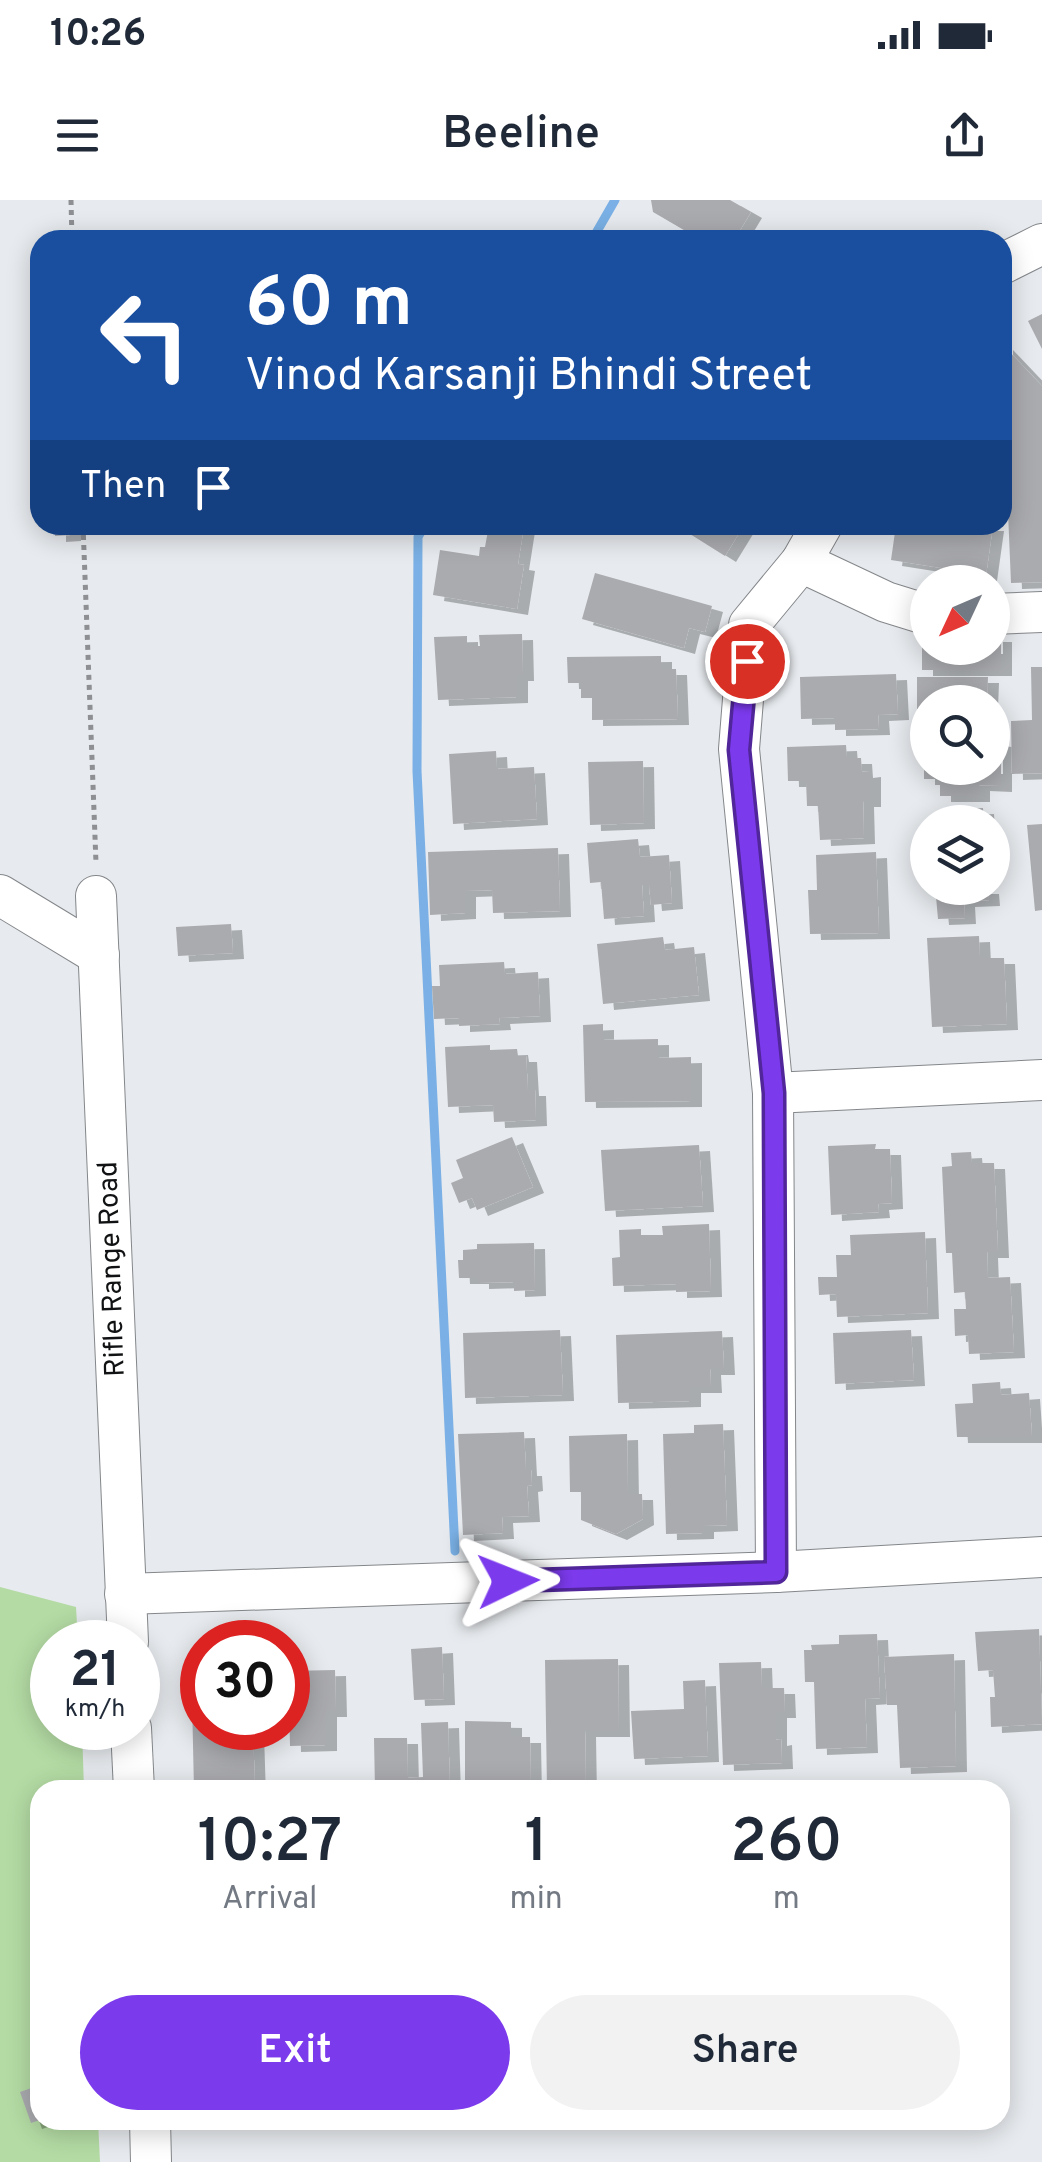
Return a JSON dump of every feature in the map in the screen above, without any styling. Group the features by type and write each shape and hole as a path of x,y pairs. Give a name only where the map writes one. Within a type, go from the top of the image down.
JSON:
{"street":[{"path":"1012,259 1042,244"},
{"path":"776,1572 774,1093 739,750 749,625 801,562 816,535"},
{"path":"801,562 910,609"},
{"path":"1010,613 1042,612"},
{"path":"0,895 100,955"},
{"name":"Rifle Range Road","path":"96,896 127,1620"},
{"path":"774,1093 1042,1080"},
{"path":"125,1594 776,1572 1042,1557"},
{"path":"133,1750 134,1780"},
{"path":"150,2130 152,2162"}],"path":[{"path":"71,200 72,230"},
{"path":"83,535 96,896"}],"green space":[{"path":"0,1587 76,1607 77,1620 30,1620 30,1750 83,1750 84,1780 30,1780 30,2130 98,2130 100,2162 0,2162"}],"building":[{"path":"651,200 730,200 751,212 740,230 684,230 653,212"},
{"path":"1042,314 1042,349 1028,321"},
{"path":"1012,354 1042,386 1042,582 1011,583"},
{"path":"487,535 523,535 518,564 524,565 517,609 433,595 440,550 479,556 480,547 485,547"},
{"path":"692,535 738,535 725,556"},
{"path":"895,535 992,535 987,565 923,565 891,560"},
{"path":"595,573 712,606 705,632 689,628 684,648 582,619"},
{"path":"522,634 523,675 517,675 517,697 438,700 434,637 467,636 467,646 480,646 479,635"},
{"path":"661,656 661,669 676,669 678,719 592,720 592,698 581,698 581,683 568,683 567,657"},
{"path":"922,665 1001,665 1001,670 922,670"},
{"path":"1031,667 1042,667 1042,773 1012,774 1011,721 1032,720"},
{"path":"896,674 898,714 878,715 879,729 835,730 835,718 801,719 800,677"},
{"path":"917,677 988,677 988,685 917,685"},
{"path":"846,745 847,758 861,758 862,772 870,771 870,801 863,801 864,838 820,840 818,806 807,806 806,781 788,781 787,747"},
{"path":"496,751 497,769 534,767 537,819 453,824 449,754"},
{"path":"643,761 644,823 590,825 588,762"},
{"path":"940,785 979,785 979,796 940,796"},
{"path":"1042,824 1042,910 1035,911 1027,825"},
{"path":"638,839 640,857 669,855 672,903 651,905 649,885 642,885 644,916 604,919 601,882 590,883 587,843"},
{"path":"558,848 560,911 493,913 492,890 465,891 465,913 430,915 428,852"},
{"path":"876,852 879,933 810,934 808,890 817,890 816,855"},
{"path":"937,905 964,905 965,918 938,919"},
{"path":"231,924 233,953 178,956 176,927"},
{"path":"979,936 980,958 1004,958 1007,1024 932,1027 927,938"},
{"path":"663,937 665,950 694,947 699,995 603,1004 597,944"},
{"path":"504,962 505,974 538,972 540,1016 499,1018 500,1024 459,1026 459,1018 434,1019 432,986 440,986 439,965"},
{"path":"603,1024 603,1040 658,1039 658,1058 691,1057 691,1101 585,1102 583,1025"},
{"path":"490,1045 490,1050 517,1049 518,1056 526,1056 528,1090 535,1090 536,1120 494,1122 493,1105 448,1107 445,1047"},
{"path":"512,1137 533,1187 477,1210 472,1198 459,1203 451,1183 463,1178 456,1160"},
{"path":"876,1144 875,1149 890,1149 892,1203 878,1204 879,1212 831,1215 828,1146"},
{"path":"699,1145 703,1206 605,1211 601,1150"},
{"path":"971,1152 972,1163 994,1163 998,1252 987,1252 988,1278 1010,1277 1014,1352 969,1354 968,1335 955,1336 954,1309 966,1309 965,1292 954,1293 952,1253 946,1253 942,1167 952,1166 951,1153"},
{"path":"709,1224 711,1291 676,1292 676,1284 613,1286 612,1258 620,1257 619,1230 641,1229 641,1235 663,1235 662,1226"},
{"path":"925,1232 928,1313 837,1317 836,1294 819,1295 818,1277 837,1277 836,1255 851,1255 850,1235"},
{"path":"534,1243 535,1290 514,1291 514,1282 478,1283 478,1278 459,1278 458,1260 463,1260 463,1250 477,1249 477,1244"},
{"path":"560,1330 563,1395 465,1398 463,1333"},
{"path":"911,1330 914,1380 835,1384 833,1333"},
{"path":"722,1331 724,1369 710,1369 711,1387 690,1387 690,1401 618,1403 616,1335"},
{"path":"1000,1382 1001,1395 1029,1393 1032,1437 957,1437 955,1404 973,1403 972,1384"},
{"path":"723,1424 727,1525 703,1526 703,1533 666,1534 663,1434 694,1433 694,1425"},
{"path":"524,1432 526,1470 531,1470 532,1485 527,1486 529,1516 502,1517 503,1533 463,1535 458,1434"},
{"path":"627,1434 628,1494 642,1494 643,1519 616,1534 581,1520 581,1492 570,1492 569,1436"},
{"path":"1039,1629 1042,1724 991,1727 993,1670 978,1671 975,1632"},
{"path":"877,1634 880,1698 865,1699 867,1747 816,1749 814,1682 805,1682 804,1650 812,1650 811,1645 839,1644 839,1635"},
{"path":"442,1647 444,1699 414,1700 411,1649"},
{"path":"954,1654 956,1766 900,1768 897,1705 887,1705 884,1657"},
{"path":"618,1659 619,1731 585,1731 586,1780 547,1780 545,1660"},
{"path":"761,1662 762,1688 784,1688 785,1712 776,1712 776,1740 781,1739 782,1763 723,1765 719,1663"},
{"path":"335,1670 336,1711 326,1711 326,1745 310,1745 310,1671"},
{"path":"705,1680 708,1756 634,1759 631,1711 684,1709 683,1681"},
{"path":"465,1721 511,1722 511,1737 530,1737 531,1780 465,1780"},
{"path":"448,1722 450,1780 375,1780 374,1738 407,1738 408,1778 423,1777 421,1723"},
{"path":"193,1750 254,1750 255,1780 194,1780"},
{"path":"30,2088 30,2120 20,2092"}],"waterway":[{"path":"598,230 615,200"},
{"path":"419,535 417,771 455,1551"}],"route":[{"path":"508,1581 776,1572 774,1093 739,750 747,661"}]}
